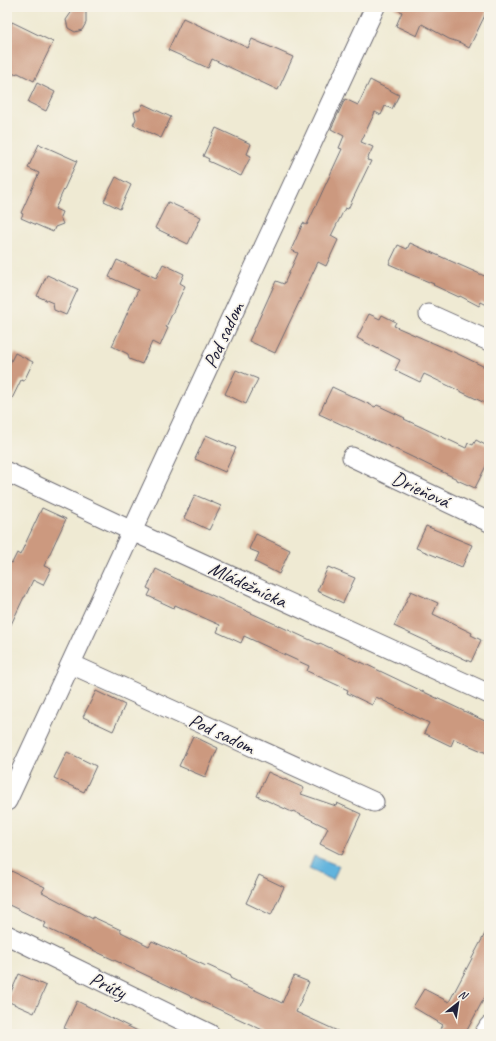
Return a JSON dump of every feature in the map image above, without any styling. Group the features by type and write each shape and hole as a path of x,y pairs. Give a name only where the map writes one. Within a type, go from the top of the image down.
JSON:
{"street":[{"name":"Pod sadom","path":"7,801 375,7"},
{"path":"429,314 489,341"},
{"name":"Drieňová","path":"352,457 489,522"},
{"name":"Mládežnícka","path":"7,472 132,531 489,694"},
{"name":"Pod sadom","path":"71,664 374,802"},
{"name":"Prúty","path":"7,935 210,1034"},
{"path":"484,1034 489,1026"}],"water":[{"path":"314,856 339,866 333,880 309,869"}],"building":[{"path":"75,7 86,7 86,23 82,30 75,32 68,28 66,20"},
{"path":"393,7 489,7 469,48 422,24 417,36 396,26 402,12"},
{"path":"183,18 248,48 252,39 293,57 278,90 212,59 208,68 168,50"},
{"path":"12,22 53,42 34,81 18,73 7,76 7,33"},
{"path":"370,80 399,95 392,109 385,106 381,115 375,112 361,142 373,147 367,160 371,161 348,209 345,208 331,236 338,240 326,266 318,262 275,353 249,341 276,281 284,284 298,253 291,250 303,223 307,225 342,149 339,148 344,136 331,129 345,99 358,105"},
{"path":"37,83 55,92 46,111 28,102"},
{"path":"143,104 171,117 161,138 133,125 136,119 134,112 140,110"},
{"path":"216,128 251,144 247,154 251,156 241,176 208,161 209,159 203,156"},
{"path":"39,144 77,161 55,209 62,212 60,217 63,224 55,227 53,232 21,218 23,214 21,213 39,173 28,168"},
{"path":"116,177 131,185 120,209 104,201"},
{"path":"168,202 201,217 188,244 155,228"},
{"path":"410,243 489,278 489,306 481,302 479,306 389,264 398,245 407,249"},
{"path":"117,260 156,278 163,264 184,274 180,283 185,286 166,327 168,328 160,346 152,342 142,364 129,359 128,354 112,346 138,290 109,277"},
{"path":"47,275 78,289 66,315 54,310 53,303 37,296"},
{"path":"369,314 380,319 382,315 396,322 394,326 489,369 489,405 424,374 420,382 395,370 400,360 357,338"},
{"path":"15,353 33,362 24,381 21,380 7,409 7,369"},
{"path":"236,370 258,379 246,404 225,394"},
{"path":"332,387 375,407 377,405 466,448 468,443 473,445 476,440 489,447 489,460 475,488 319,414"},
{"path":"206,435 236,448 225,472 195,459"},
{"path":"195,495 221,506 209,530 184,518"},
{"path":"42,508 66,519 44,566 51,569 43,585 33,580 7,633 7,560 12,563 17,553 20,555"},
{"path":"426,526 472,545 462,567 416,548"},
{"path":"256,534 290,550 279,574 255,562 259,553 249,549"},
{"path":"328,567 355,578 343,603 317,591"},
{"path":"156,569 319,644 320,643 489,723 489,754 454,739 451,746 424,733 429,723 376,697 372,705 347,693 348,690 307,671 309,666 244,636 241,643 217,632 220,625 175,605 174,608 148,596 151,590 147,588"},
{"path":"411,591 438,603 433,614 472,633 471,635 481,640 471,662 394,626"},
{"path":"96,691 125,705 113,731 83,717"},
{"path":"193,736 218,748 205,777 179,766"},
{"path":"67,752 96,766 84,792 54,778"},
{"path":"268,772 304,788 301,794 336,806 337,803 361,814 342,855 320,844 328,828 257,796"},
{"path":"7,869 45,887 42,892 93,919 93,917 121,930 121,932 149,946 152,941 206,966 207,965 231,976 230,978 282,1003 294,976 309,982 296,1012 344,1034 271,1034 44,927 46,923 7,904"},
{"path":"259,875 284,887 271,915 246,903"},
{"path":"489,926 489,989 465,1034 438,1034 443,1025 413,1007 424,989 449,1002"},
{"path":"19,974 46,986 34,1013 7,1001"},
{"path":"77,1001 144,1034 77,1034 64,1028"}]}
